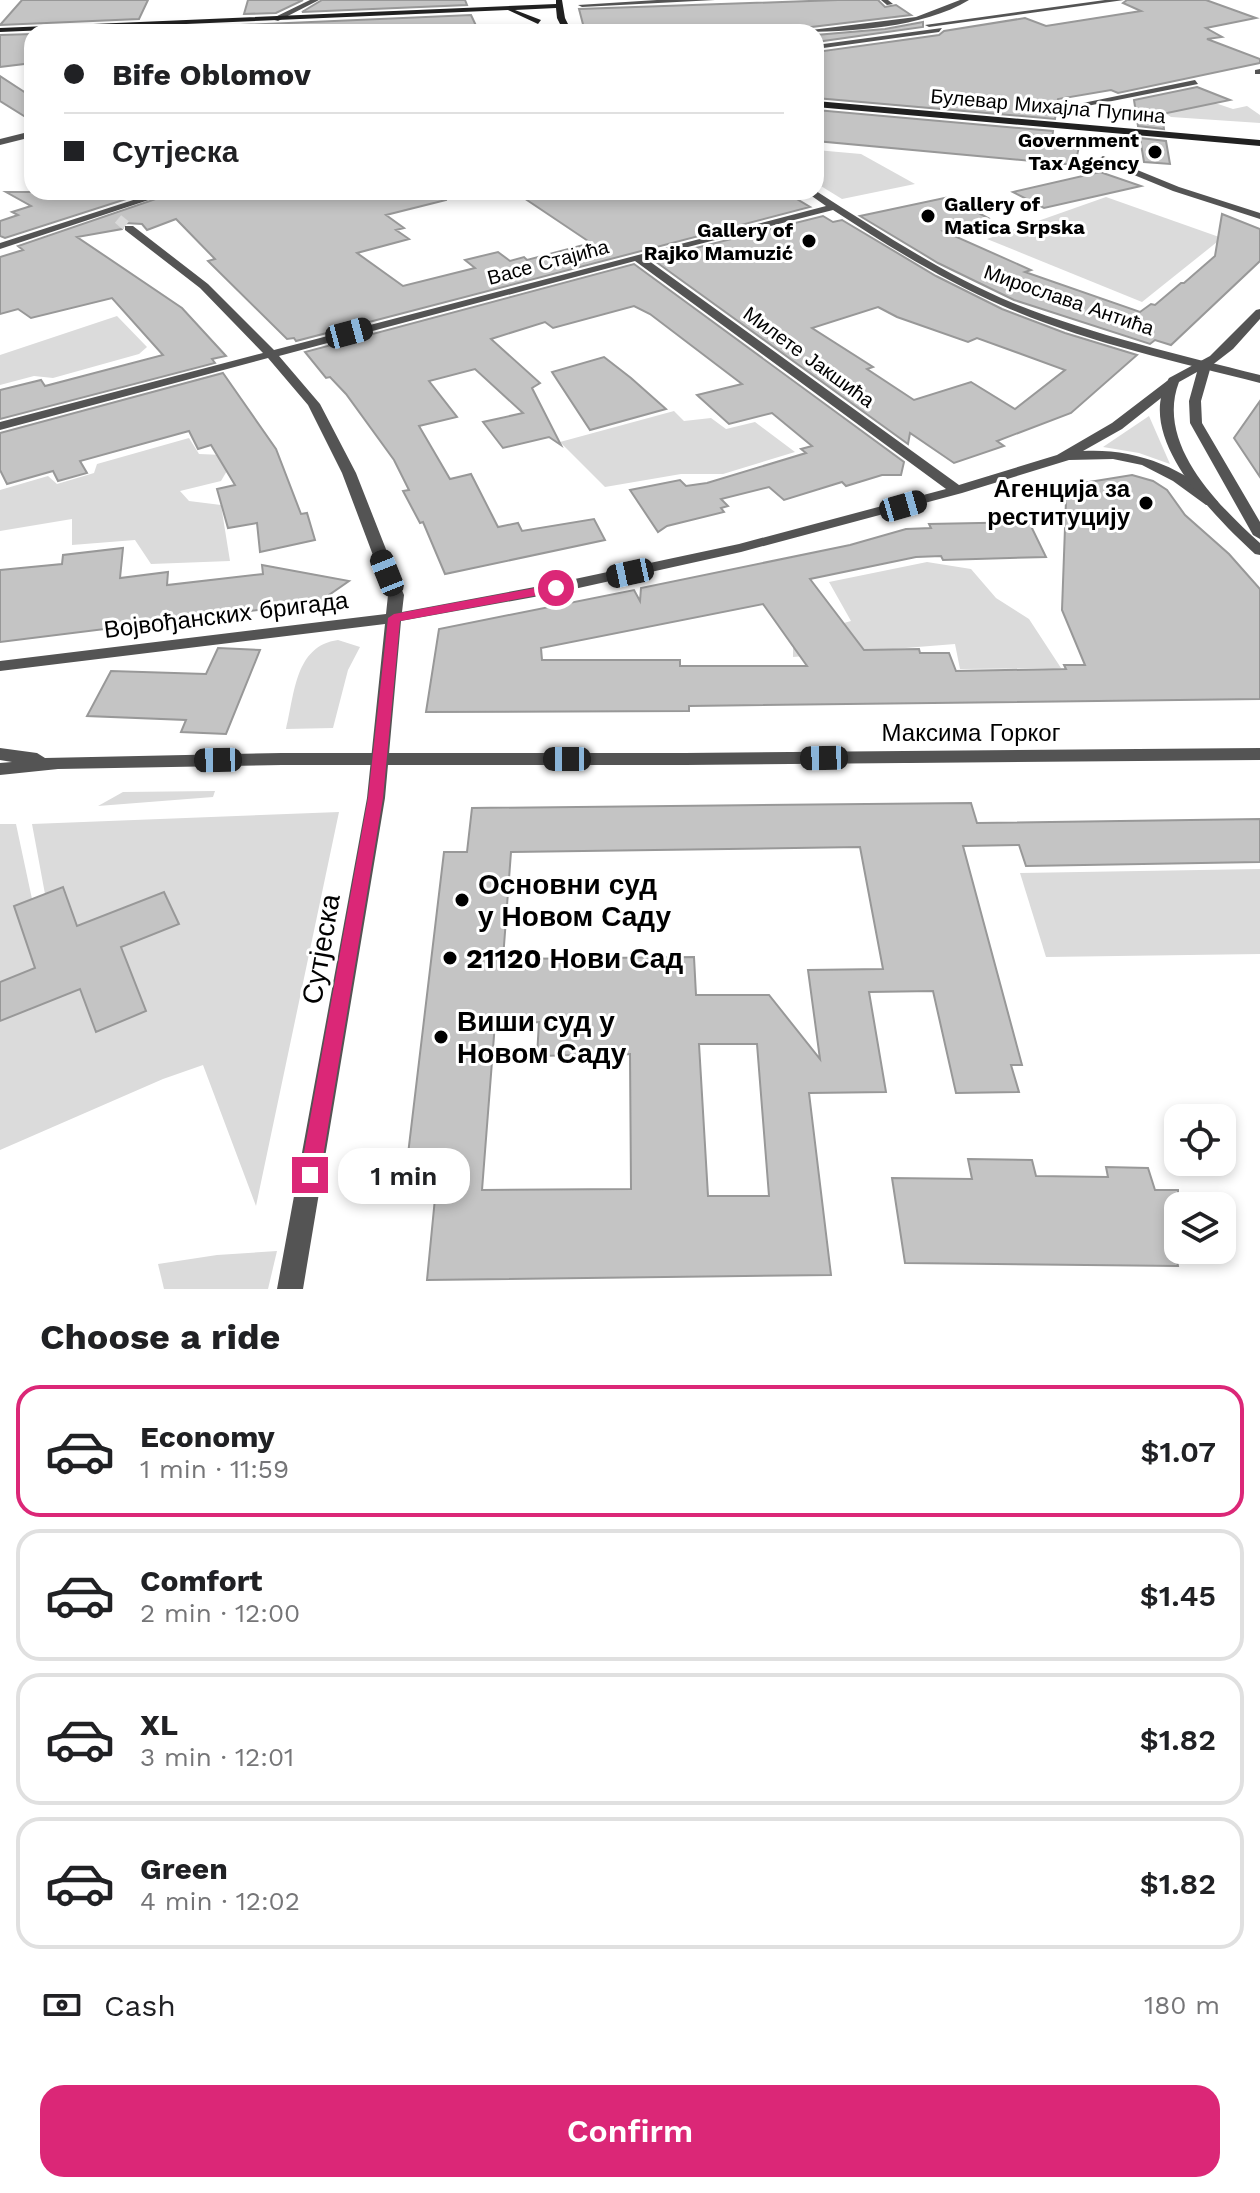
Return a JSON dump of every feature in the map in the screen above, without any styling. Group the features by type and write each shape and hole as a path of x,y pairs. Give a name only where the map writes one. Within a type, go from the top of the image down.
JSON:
{"main road":[{"path":"502,8 520,0"},
{"path":"120,24 275,19 558,3 565,24"},
{"path":"533,4 538,22"},
{"path":"502,8 538,22"},
{"path":"0,28 24,27"},
{"name":"Булевар Михајла Пупина","path":"824,104 1260,143"}],"street":[{"path":"275,19 316,0"},
{"path":"582,5 712,0"},
{"path":"824,28 917,19 966,0"},
{"path":"1021,15 1042,0"},
{"path":"1052,0 1079,5 1094,12"},
{"path":"824,46 1121,0"},
{"path":"902,11 936,29"},
{"path":"1082,104 1195,82"},
{"path":"0,142 24,136"},
{"path":"1103,159 1176,189 1259,216"},
{"path":"0,246 113,216 150,200"},
{"name":"Мирослава Антића","path":"824,200 906,252 986,295 1063,323 1260,379"},
{"name":"Васе Стајића","path":"0,426 835,207"},
{"path":"129,228 181,266 271,354"},
{"name":"Милете Јакшића","path":"637,257 957,490"},
{"name":"Војвођанских бригада","path":"1062,458 1117,426 1179,375 1205,365 1260,312"},
{"name":"Сутјеска","path":"271,354 314,404 349,473 396,595 381,759 290,1289"},
{"path":"1205,365 1193,412 1196,423 1260,535"},
{"path":"1171,384 1167,400 1170,435 1189,473 1213,504 1260,551"},
{"name":"Војвођанских бригада","path":"0,666 394,618 570,585 741,548 957,490 1062,458 1103,454 1156,464 1213,504"},
{"name":"Максима Горког","path":"0,754 58,763"},
{"name":"Максима Горког","path":"0,769 58,763 381,759 1260,754"}],"shaded area":[{"path":"1215,103 1233,109 1247,106 1260,115 1260,123 1171,117 1165,113"},
{"path":"824,151 861,154 915,184 842,199 824,188"},
{"path":"1106,197 1222,238 1142,302 987,239"},
{"path":"117,316 147,347 139,354 53,378 34,376 0,385 0,355"},
{"path":"674,411 684,421 711,418 726,429 755,422 795,452 723,474 681,474 605,487 560,442"},
{"path":"1149,416 1170,464 1139,453 1103,447"},
{"path":"189,438 199,454 223,455 231,464 221,481 180,491 189,501 221,505 230,561 151,564 135,540 72,545 72,519 0,531 0,490 48,476 57,484 94,473 97,464"},
{"path":"927,562 971,569 996,598 1029,619 1061,668 960,669 955,644 793,657 793,637 851,621 829,582"},
{"path":"338,640 360,647 348,670 333,728 286,729 295,687 305,661 324,644"},
{"path":"215,791 213,797 98,806 123,792"},
{"path":"339,812 256,1206 203,1065 163,1079 0,1150 0,1021 80,989 96,1032 146,1011 121,947 179,923 164,892 77,926 63,887 45,894 32,824"},
{"path":"0,824 16,824 32,899 14,906 35,968 0,982"},
{"path":"1260,869 1260,954 1046,957 1020,873"},
{"path":"277,1251 268,1289 164,1289 158,1264 217,1255"}],"building":[{"path":"22,0 148,0 139,19 0,25"},
{"path":"248,0 303,0 276,13 244,14"},
{"path":"322,0 465,0 467,5 302,12"},
{"path":"878,0 885,7 896,5 911,15 824,26 583,24 579,9"},
{"path":"1127,0 1206,0 1256,18 1206,28 1222,37 1207,39 1260,59 1260,63 1118,93 1111,90 1058,99 1055,119 824,99 824,51 939,35 944,31 1025,18 1046,26 1141,11 1123,3"},
{"path":"471,15 475,24 264,24"},
{"path":"923,22 923,27 824,41 824,34"},
{"path":"24,34 24,64 0,67 0,35"},
{"path":"0,76 24,92 24,116 0,101"},
{"path":"1197,87 1230,100 1162,114 1164,129 1138,126 1134,100"},
{"path":"824,111 1053,131 1052,140 1080,142 1075,165 824,142"},
{"path":"1140,138 1166,141 1170,164 1144,162"},
{"path":"1100,172 1141,186 1044,208 1013,192"},
{"path":"6,192 24,192 24,200 123,200 5,238 0,236 0,221 18,215 12,212 31,206"},
{"path":"949,197 988,218 943,231 1031,270 1025,272 1140,312 1151,304 1155,305 1215,256 1222,214 1260,229 1260,261 1171,345 1155,340 1150,344 1014,300 938,263 860,216"},
{"path":"153,200 446,200 386,215 404,228 396,230 409,239 357,253 403,286 475,268 465,260 498,252 510,261 524,257 527,260 591,243 527,200 798,200 810,207 296,341 294,338 287,339 208,261 215,259 176,219 147,230 142,224 125,223 122,229 77,237 182,308 226,356 212,359 215,363 0,419 0,390 41,380 45,386 163,355 112,298 31,318 18,309 0,314 0,257 23,250 18,246"},
{"path":"823,216 833,222 842,220 936,276 1002,309 1137,355 1071,413 997,441 1004,446 954,463 910,433 908,444 652,259","holes":["878,307 897,317 968,342 977,338 1065,370 1015,409 971,382 914,400 867,369 873,367 812,328"]},
{"path":"634,264 904,462 901,475 882,475 846,486 842,482 784,500 769,487 721,499 728,506 721,508 724,512 667,526 658,532 630,490 680,480 686,486 707,483 806,453 801,449 812,446 772,413 729,424 697,395 742,384 650,314 634,306 553,328 545,322 491,339 540,383 532,388 561,445 549,437 503,448 483,422 523,413 475,369 429,381 457,417 419,426 450,479 471,474 498,527 518,523 522,531 594,519 605,540 445,574 423,522 420,523 403,491 409,490 394,460 346,394 330,377 326,378 305,352"},
{"path":"604,357 666,409 590,430 552,372"},
{"path":"223,373 276,449 301,514 307,513 315,540 260,552 257,523 228,528 217,489 235,485 211,445 198,449 189,431 80,461 87,473 58,481 53,471 7,484 0,470 0,433"},
{"path":"1260,401 1260,477 1234,438"},
{"path":"1132,475 1153,481 1167,490 1185,515 1229,554 1260,589 1260,699 689,706 689,711 426,712 439,629 634,590 640,601 641,588 850,545 906,529 931,528 929,524 1029,522 1046,557 943,560 941,556 916,557 810,579 864,650 919,649 920,653 949,653 956,671 1066,669 1064,665 1085,665 1062,610 1066,500 1071,490 1083,483","holes":["763,604 807,666 680,666 680,660 542,660 541,648"]},
{"path":"123,548 120,578 168,572 167,585 263,574 262,565 349,581 329,595 330,601 0,642 0,570 62,564 63,555"},
{"path":"218,648 260,650 226,734 181,732 186,720 87,716 111,671 206,674"},
{"path":"971,803 977,823 1260,819 1260,862 1026,866 1019,845 963,846 1022,1065 1011,1065 1019,1092 956,1093 933,991 869,992 886,1092 809,1093 831,1275 427,1280 436,1188 404,1188 444,852 467,852 472,808","holes":["860,847 883,969 808,970 820,1059 769,995 696,995 694,957 503,959 511,852","539,1022 537,1056 630,1054 631,1189 482,1190 495,1023","699,1044 757,1044 769,1196 708,1196"]},
{"path":"63,887 77,926 164,892 179,924 121,947 146,1011 96,1032 80,989 0,1021 0,982 35,968 14,906"},
{"path":"968,1159 1032,1160 1036,1176 1108,1177 1106,1167 1148,1168 1155,1190 1178,1190 1164,1192 1164,1264 1178,1266 905,1263 892,1178 972,1179"}],"tunnel":[{"path":"118,219 129,228"}],"place":[{"name":"Government Tax Agency","path":"1155,152"},
{"name":"Gallery of Matica Srpska","path":"928,216"},
{"name":"Gallery of Rajko Mamuzić","path":"809,241"},
{"name":"Агенција за реституцију","path":"1146,503"},
{"name":"Основни суд у Новом Саду","path":"462,900"},
{"name":"21120 Нови Сад","path":"450,958"},
{"name":"Виши суд у Новом Саду","path":"441,1037"}],"route":[{"path":"310,1175 376,798 394,618 556,588"}]}
